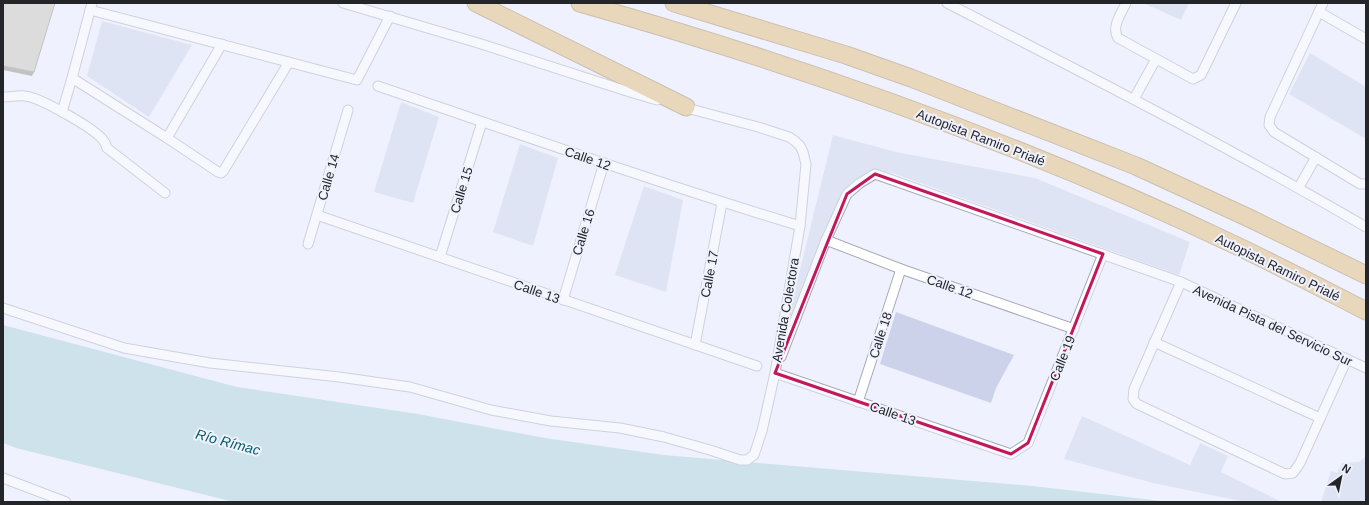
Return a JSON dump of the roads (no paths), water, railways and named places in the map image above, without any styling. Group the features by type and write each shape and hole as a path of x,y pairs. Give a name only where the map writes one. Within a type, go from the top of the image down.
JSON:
{"highway":[{"path":"476,3 686,107"},
{"name":"Autopista Ramiro Prialé","path":"580,3 750,54 949,124 1145,204 1236,245 1366,311"},
{"path":"674,3 846,55 911,78 1136,166 1249,218 1366,275"}],"street":[{"path":"343,3 390,16 633,93 686,107"},
{"path":"947,3 1134,99 1299,187 1366,227"},
{"path":"1126,3 1116,25 1115,33 1118,38 1193,79 1201,75 1236,3"},
{"path":"1323,3 1273,110 1269,125 1274,132 1360,184 1366,184"},
{"path":"62,112 91,6 222,44 357,80 390,16"},
{"path":"1319,12 1366,40"},
{"path":"167,138 222,44"},
{"path":"1134,99 1156,59"},
{"path":"72,78 221,173 289,62"},
{"name":"Calle 12","path":"378,86 722,203 800,226"},
{"path":"3,97 24,96 38,99 62,112 103,139 107,148 165,193"},
{"name":"Avenida Colectora","path":"3,308 124,348 210,363 339,377 410,387 491,410 551,421 620,428 664,437 740,460 747,460 754,455 762,431 775,373 800,226 806,164 800,146 789,137 686,107"},
{"name":"Calle 14","path":"308,244 348,110"},
{"name":"Calle 15","path":"440,257 482,122"},
{"path":"1299,187 1316,156"},
{"name":"Calle 16","path":"563,300 604,163"},
{"name":"Avenida Pista del Servicio Sur","path":"826,240 848,194 860,183 876,174 1181,282 1366,368"},
{"name":"Calle 17","path":"695,345 722,203"},
{"name":"Calle 13","path":"317,215 757,366"},
{"path":"775,373 826,240"},
{"name":"Calle 12","path":"826,240 901,269 1074,329"},
{"name":"Calle 19","path":"1012,454 1028,443 1103,254"},
{"name":"Calle 18","path":"858,402 901,269"},
{"path":"1181,282 1134,390 1133,399 1137,404 1285,474 1293,473 1300,463 1347,359"},
{"path":"1154,342 1320,418"},
{"name":"Calle 13","path":"775,373 1012,454"},
{"path":"3,478 66,502"}],"water":[{"name":"Río Rímac","path":"3,325 237,387 418,414 545,438 664,455 1033,486 1170,502 234,502 16,448 3,443"}]}
